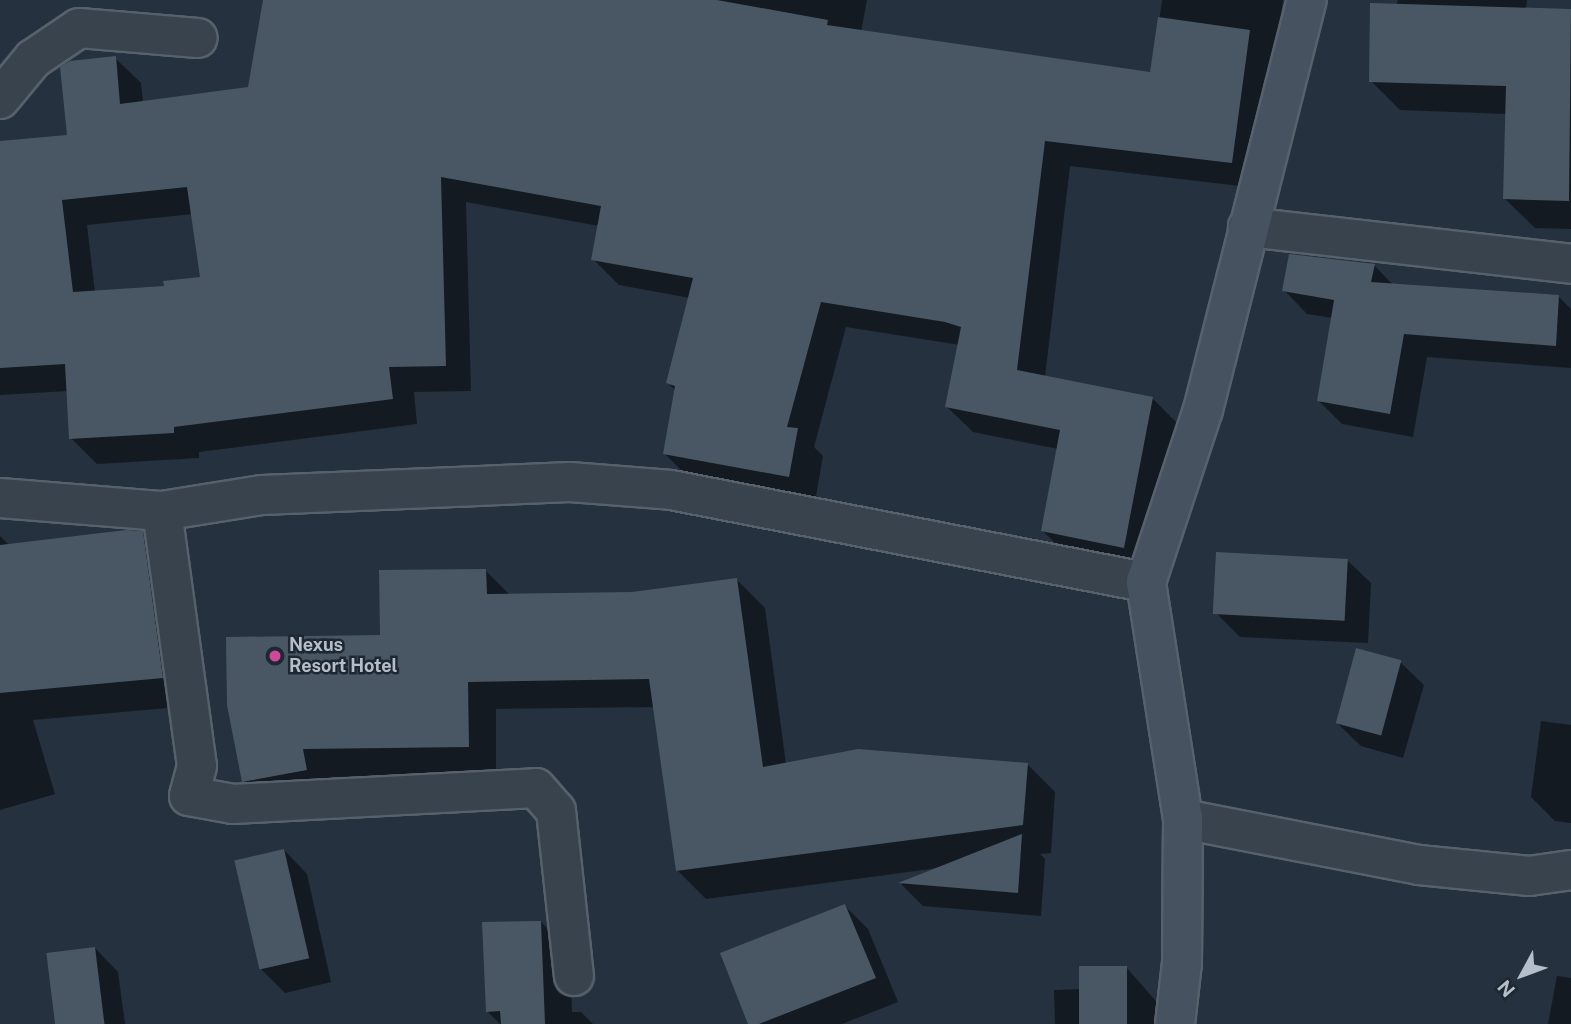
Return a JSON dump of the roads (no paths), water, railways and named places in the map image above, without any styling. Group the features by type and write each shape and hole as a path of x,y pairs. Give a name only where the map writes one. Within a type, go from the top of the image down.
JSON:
{"street":[{"path":"1175,1024 1182,963 1183,819 1146,582 1203,410 1307,0"},
{"path":"0,99 33,59 79,28 198,38"},
{"path":"1248,226 1571,264"},
{"path":"0,498 162,511 262,495 570,482 684,493 1146,582"},
{"path":"162,511 197,766 189,796 233,804 536,789 556,811 574,976"},
{"path":"1183,819 1419,864 1529,876 1571,870"}],"place":[{"name":"Nexus Resort Hotel","path":"275,656"}]}
